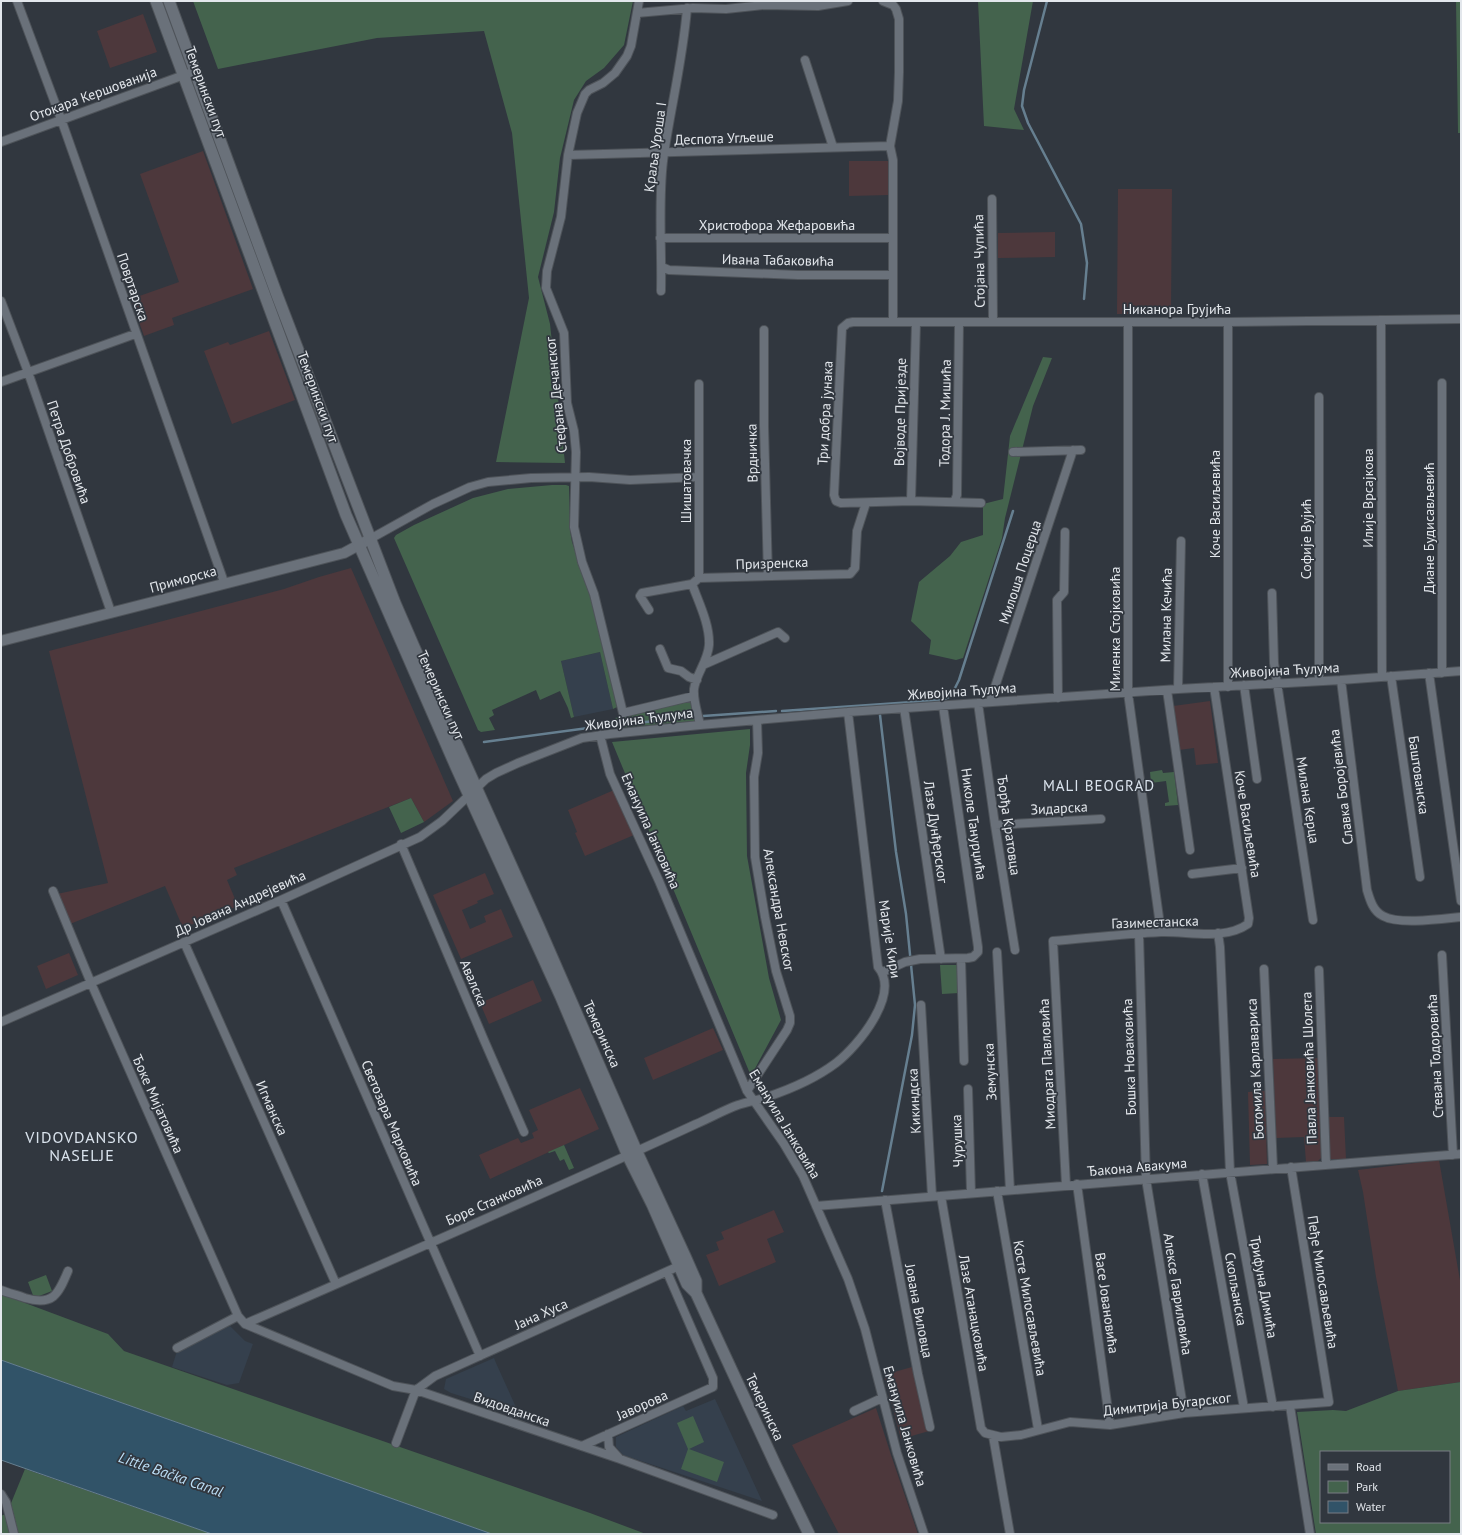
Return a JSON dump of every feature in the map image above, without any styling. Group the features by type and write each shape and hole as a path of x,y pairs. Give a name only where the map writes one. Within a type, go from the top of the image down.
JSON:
{"main road":[{"name":"Темерински пут","path":"156,1 318,440 359,545 473,792"},
{"name":"Темерински пут","path":"169,1 279,302 370,539 473,792"},
{"name":"Темеринска","path":"473,792 587,1057 633,1154 688,1262 696,1281 696,1293"},
{"name":"Темеринска","path":"633,1154 652,1204 687,1284 696,1293 809,1534"}],"street":[{"name":"Повртарска","path":"17,1 61,119 135,334 224,582"},
{"name":"Стефана Дечанског","path":"639,1 631,46 624,60 615,73 589,90 581,103 568,155 561,217 547,271 546,288 564,333 567,403 574,431 576,452 574,478 574,527 581,556 594,594 623,713 694,696"},
{"path":"637,13 691,5 726,9 768,3 818,6 848,1"},
{"path":"883,1 893,5 899,19 900,50 898,94 890,146 894,160 894,322"},
{"name":"Краља Уроша I","path":"661,291 662,267 660,238 662,174 691,5"},
{"path":"805,60 832,147"},
{"name":"Отокара Кершованија","path":"1,142 195,71"},
{"name":"Деспота Угљеше","path":"568,155 890,146"},
{"name":"Стојана Чупића","path":"992,199 993,322"},
{"name":"Христофора Жефаровића","path":"660,238 893,238"},
{"name":"Ивана Табаковића","path":"662,267 668,270 791,274 893,275"},
{"name":"Петра Добровића","path":"1,301 28,372 111,612"},
{"name":"Никанора Грујића","path":"842,332 842,328 844,326 853,322 1228,322 1461,319"},
{"name":"Илије Врсајкова","path":"1381,320 1382,677"},
{"name":"Миленка Стојковића","path":"1128,322 1128,693 1161,932"},
{"name":"Коче Васиљевића","path":"1228,322 1228,686"},
{"name":"Војводе Пријезде","path":"911,500 916,323"},
{"name":"Тодора Ј. Мишића","path":"953,502 957,495 959,323"},
{"name":"Врдничка","path":"764,330 764,434 768,576"},
{"name":"Три добра јунака","path":"842,332 834,495 836,501 841,503 866,503"},
{"path":"1,382 135,334"},
{"name":"Диане Будисављевић","path":"1442,383 1442,672"},
{"name":"Шишатовачка","path":"699,384 699,578"},
{"name":"Софије Вујић","path":"1319,397 1319,682"},
{"name":"Милоша Поцерца","path":"990,702 1077,450 1012,452"},
{"path":"370,539 433,504 470,487 488,482 506,479 574,478 648,480 699,477"},
{"path":"866,503 911,500 981,503"},
{"name":"Призренска","path":"699,578 850,574 855,568 858,530 866,503"},
{"path":"1058,698 1057,600 1064,592 1065,532"},
{"name":"Приморска","path":"1,641 224,582 344,553 370,539"},
{"name":"Милана Кечића","path":"1178,689 1181,541"},
{"path":"649,610 640,596 642,593 692,584 699,578"},
{"path":"692,584 708,632 708,654 696,680 694,696 700,725"},
{"name":"Милана Керца","path":"1272,593 1274,663 1313,920"},
{"path":"702,666 778,632 785,638"},
{"path":"660,649 668,668 681,671 696,680"},
{"name":"Живојина Ћулума","path":"473,792 486,779 505,768 576,740 600,735 848,712 1178,689 1319,682 1461,671"},
{"path":"1429,673 1461,901"},
{"name":"Баштованска","path":"1391,676 1420,877"},
{"name":"Славка Боројевића","path":"1341,680 1367,890 1374,908 1382,916 1393,920 1461,918"},
{"path":"1244,685 1257,779"},
{"name":"Коче Васиљевића","path":"1214,687 1249,918"},
{"path":"1167,690 1190,850"},
{"name":"Ђорђа Кратовца","path":"978,703 995,825 1015,950"},
{"name":"Николе Танурџића","path":"943,706 978,946 977,954 962,959"},
{"name":"Лазе Дунђерског","path":"904,708 941,959"},
{"name":"Марије Кири","path":"753,1101 784,1091 809,1079 824,1071 846,1054 869,1026 878,1011 884,990 885,978 883,972 878,967 848,712"},
{"name":"Александра Невског","path":"747,1091 788,1030 790,1022 790,1016 776,971 755,857 754,777 758,753 757,720"},
{"name":"Емануила Јанковића","path":"600,735 610,774 659,881 747,1091 784,1144 803,1176 848,1279 865,1329 897,1453 924,1534"},
{"name":"Др Јована Андрејевића","path":"1,1022 281,900 420,837 432,829 473,792"},
{"name":"Зидарска","path":"995,825 1101,819"},
{"name":"Авалска","path":"402,844 524,1132"},
{"path":"1192,874 1242,868"},
{"name":"Ђоке Мијатовића","path":"53,891 91,983 238,1316 245,1324"},
{"name":"Светозара Марковића","path":"281,900 480,1356"},
{"name":"Газиместанска","path":"1054,941 1161,932 1218,933 1242,929 1248,924 1249,918"},
{"name":"Трифуна Димића","path":"1218,933 1220,947 1230,1172 1273,1407"},
{"name":"Бошка Новаковића","path":"1139,934 1146,1179"},
{"name":"Миодрага Павловића","path":"1054,941 1066,1185"},
{"name":"Игманска","path":"184,942 336,1284"},
{"name":"Земунска","path":"997,952 1010,1190"},
{"name":"Стевана Тодоровића","path":"1442,955 1457,1154"},
{"path":"883,972 905,962 920,959 962,959 964,1061"},
{"name":"Богомила Карлавариса","path":"1264,969 1273,1168"},
{"name":"Павла Јанковића Шолета","path":"1319,970 1326,1164"},
{"name":"Кикиндска","path":"921,1005 932,1196"},
{"name":"Чурушка","path":"968,1089 971,1193"},
{"name":"Боре Станковића","path":"245,1324 633,1154 736,1105 753,1101"},
{"name":"Ђакона Авакума","path":"816,1206 1457,1154"},
{"name":"Пеђе Милосављевића","path":"1291,1167 1329,1402"},
{"name":"Скопљанска","path":"1202,1174 1244,1408"},
{"name":"Алексе Гавриловића","path":"1146,1179 1184,1414"},
{"name":"Васе Јовановића","path":"1077,1184 1110,1425"},
{"name":"Косте Милосављевића","path":"997,1191 1038,1429"},
{"name":"Лазе Атанацковића","path":"941,1196 979,1422 985,1433"},
{"name":"Јована Виловца","path":"885,1200 918,1374 930,1427"},
{"name":"Јана Хуса","path":"416,1390 435,1376 679,1266"},
{"path":"1,1290 33,1300 46,1300 56,1295 60,1290 68,1271"},
{"name":"Јаворова","path":"582,1446 713,1387 713,1378 667,1272"},
{"path":"177,1348 238,1316"},
{"name":"Видовданска","path":"245,1324 393,1386 416,1390 582,1446 773,1516"},
{"path":"396,1442 416,1390"},
{"path":"854,1411 882,1398"},
{"name":"Димитрија Бугарског","path":"985,1433 1001,1437 1021,1434 1070,1422 1110,1425 1184,1414 1329,1402"},
{"path":"1290,1406 1310,1534"},
{"path":"608,1434 609,1447 620,1459"},
{"path":"993,1436 1010,1534"},
{"path":"1,1494 6,1502 14,1534"}],"shaded area":[{"path":"143,14 157,52 110,68 97,31"},
{"path":"203,151 253,289 172,318 174,325 144,336 131,299 179,282 140,174"},
{"path":"849,161 890,161 890,195 849,196"},
{"path":"1118,189 1172,189 1171,314 1117,314"},
{"path":"1055,232 1055,257 998,258 998,233"},
{"path":"269,331 295,400 232,424 204,351 228,342 230,345"},
{"path":"351,568 453,801 424,822 411,798 234,868 237,875 227,880 238,906 183,928 165,886 70,924 57,894 108,883 49,651 284,589"},
{"path":"600,652 613,709 574,717 561,661"},
{"path":"1210,701 1218,763 1196,765 1194,748 1179,750 1173,706"},
{"path":"614,790 634,835 585,856 575,833 577,832 568,810"},
{"path":"485,873 494,894 477,901 478,903 462,910 470,929 486,922 484,916 501,909 513,937 461,959 433,895"},
{"path":"69,953 78,975 46,989 37,966"},
{"path":"533,980 542,1001 489,1024 480,1003"},
{"path":"713,1028 723,1050 653,1080 644,1058"},
{"path":"1319,1058 1322,1157 1318,1161 1306,1162 1304,1137 1276,1138 1273,1059"},
{"path":"580,1088 599,1129 490,1179 479,1155 518,1138 521,1143 534,1138 532,1133 538,1130 529,1110"},
{"path":"1265,1091 1267,1164 1250,1165 1248,1092"},
{"path":"1328,1117 1344,1117 1346,1159 1330,1159"},
{"path":"1439,1160 1461,1286 1461,1382 1398,1391 1376,1277 1363,1192 1358,1170"},
{"path":"774,1210 784,1232 767,1239 776,1262 719,1286 706,1255 719,1250 716,1242 724,1239 721,1232"},
{"path":"230,1326 245,1341 253,1344 239,1383 227,1385 172,1367 177,1351"},
{"path":"494,1358 519,1414 451,1393 444,1389 446,1379"},
{"path":"912,1367 929,1431 901,1439 884,1375"},
{"path":"715,1399 762,1501 623,1455 616,1447 616,1437 683,1406 686,1411"},
{"path":"876,1408 918,1534 839,1534 792,1445"}],"green space":[{"path":"193,1 633,1 624,45 604,68 586,81 574,100 560,158 554,212 538,277 550,324 565,463 496,462 529,298 512,133 484,31 377,38 218,69"},
{"path":"978,1 1033,1 1014,109 1024,130 984,126"},
{"path":"1456,1 1461,1 1461,133 1458,133"},
{"path":"1043,357 1052,358 1033,406 1005,518 1002,538 963,658 956,660 929,654 931,640 911,621 919,582 950,556 961,542 983,535 983,504 1003,499 1010,436"},
{"path":"552,485 569,486 570,530 572,542 591,598 617,707 613,709 600,652 561,661 574,717 571,718 560,691 540,700 536,690 492,710 494,715 489,718 495,730 481,732 478,730 394,538 396,535 414,525 473,498 508,489"},
{"path":"687,702 691,703 696,721 617,728 615,718"},
{"path":"750,729 750,745 746,773 747,856 769,978 781,1020 751,1076 612,742"},
{"path":"1162,770 1163,773 1174,772 1178,805 1165,806 1165,803 1169,802 1166,781 1151,783 1150,772"},
{"path":"411,798 424,822 401,833 389,807"},
{"path":"940,965 958,965 959,993 942,994"},
{"path":"564,1145 574,1168 569,1170 564,1159 560,1161 555,1151 548,1152"},
{"path":"46,1275 52,1291 34,1298 28,1282"},
{"path":"1,1294 108,1334 124,1351 590,1513 646,1534 492,1534 1,1360"},
{"path":"1461,1382 1461,1534 1316,1534 1297,1412 1333,1410 1346,1411 1398,1391"},
{"path":"693,1416 704,1442 689,1449 724,1462 717,1482 681,1469 688,1449 677,1423"},
{"path":"25,1469 212,1534 1,1534 1,1516 7,1513"}],"water":[{"name":"Little Bačka Canal","path":"1,1360 492,1534 212,1534 1,1460"}],"waterway":[{"path":"1047,1 1024,90 1022,106 1028,123 1081,224 1087,263 1084,299"},
{"path":"782,711 942,700 951,696 959,680 1013,511"},
{"path":"703,716 776,711"},
{"path":"880,715 896,852 906,914 915,1005 912,1035 882,1191"},
{"path":"618,725 692,717"},
{"path":"484,742 603,726"}],"district":[{"name":"MALI BEOGRAD","path":"1099,785"},
{"name":"VIDOVDANSKO NASELJE","path":"82,1146"}]}
